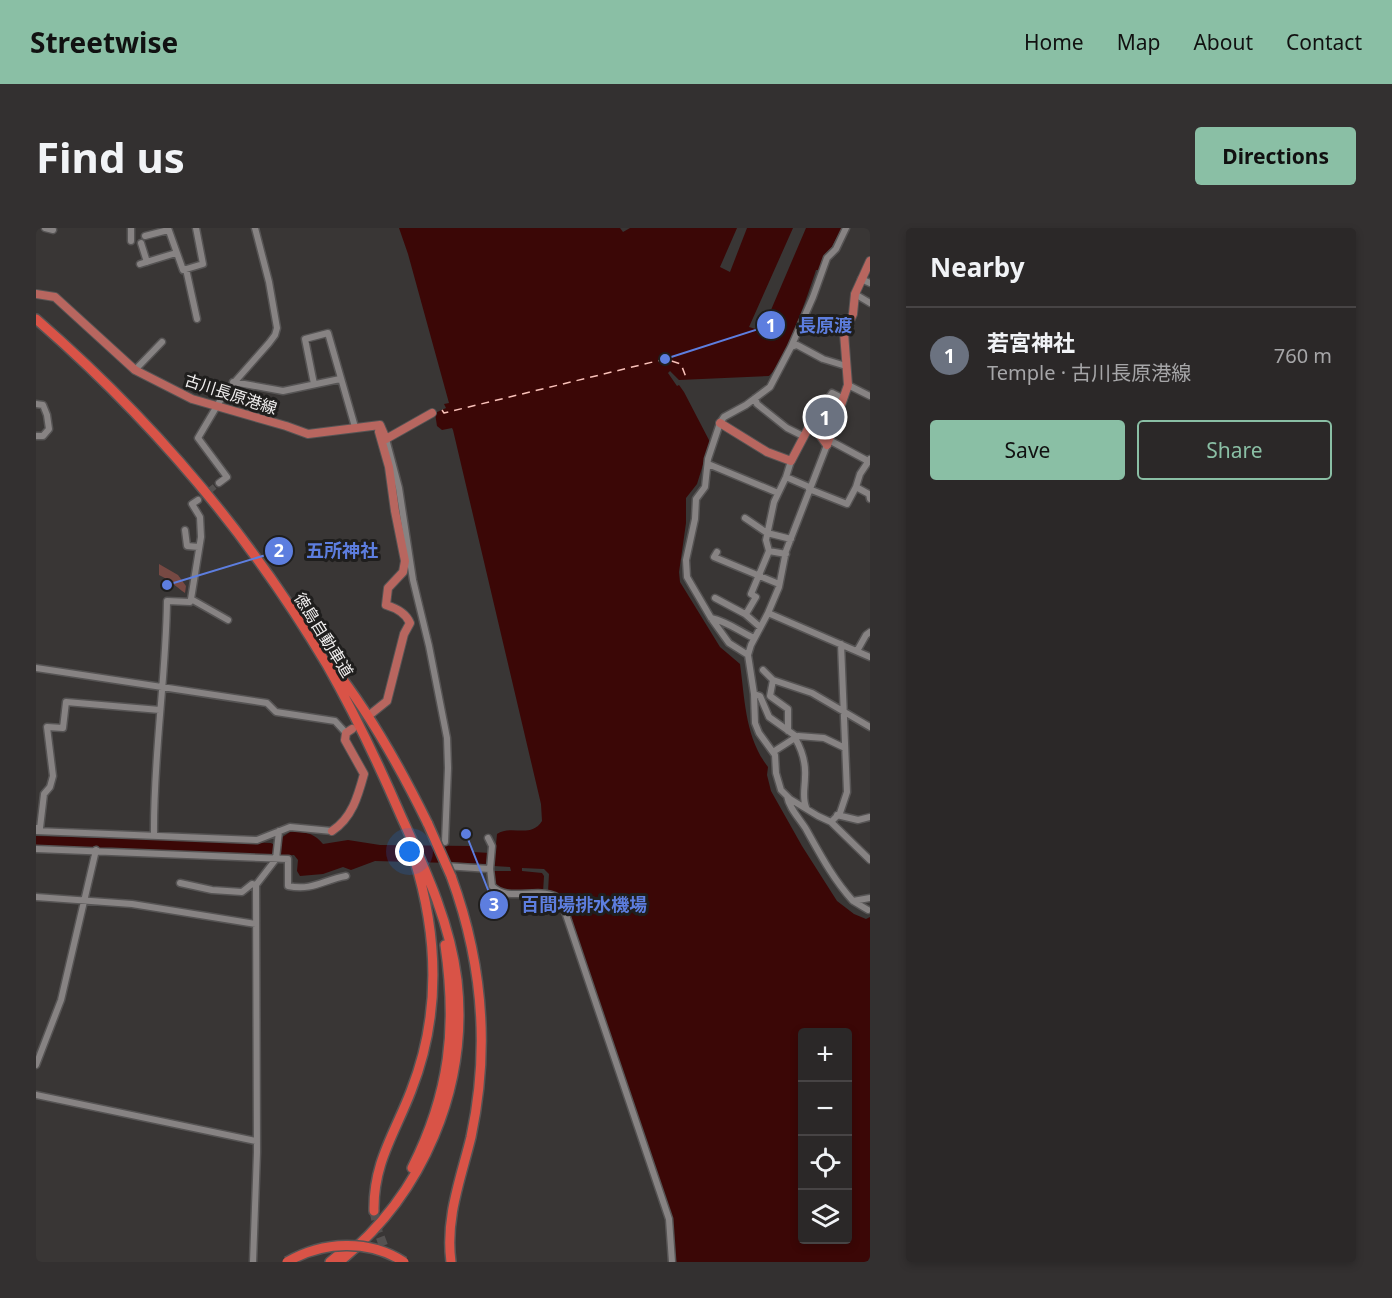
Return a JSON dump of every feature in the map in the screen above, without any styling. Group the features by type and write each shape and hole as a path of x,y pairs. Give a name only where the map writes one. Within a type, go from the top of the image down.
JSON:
{"highway":[{"name":"徳島自動車道","path":"38,322 122,401 197,483 260,565 307,634 343,694 372,751 405,824 447,931 457,981 459,1028 454,1071 441,1121 426,1155 398,1201 339,1262"},
{"path":"307,634 351,688 428,824 451,876 474,952 480,997 482,1041 477,1104 451,1218 449,1240 451,1262"},
{"path":"374,1211 375,1184 379,1165 417,1076 431,1018 434,981 428,917 405,824"},
{"name":"徳島自動車道","path":"330,1262 367,1233"},
{"path":"287,1262 309,1251 340,1245 370,1248 404,1262"},
{"path":"384,1247 393,1262"}],"main road":[{"path":"828,443 848,385 844,333 853,314 855,294 870,261"},
{"name":"古川長原港線","path":"36,294 55,297 135,370 182,395 308,434 377,424"},
{"path":"377,424 380,425 386,439 432,413"},
{"path":"720,423 766,452 791,461 811,423 828,443"},
{"path":"372,713 387,701 404,634 410,624 408,618 399,610 386,605 388,588 403,572 405,561 389,467 377,424"},
{"path":"332,831 349,816 364,774 345,740 349,731"}],"street":[{"path":"45,228 53,230"},
{"path":"131,228 131,241"},
{"path":"145,236 168,229 183,270 203,264 196,228"},
{"path":"219,483 227,477 198,438 233,382 269,343 277,328 269,282 255,228"},
{"path":"748,655 729,643 687,578 686,560 695,519 696,499 705,487 708,464 720,423 724,417 770,387 791,347 827,258 836,249 846,228"},
{"path":"141,243 143,262 176,253"},
{"path":"186,269 196,319"},
{"path":"861,279 870,283"},
{"path":"855,294 870,303"},
{"path":"314,384 305,339 328,333 355,427"},
{"path":"135,370 162,342"},
{"path":"791,347 797,345 823,359 846,366"},
{"path":"233,382 283,391 340,379"},
{"path":"848,385 870,396"},
{"path":"811,423 832,393 842,398"},
{"path":"755,398 757,404 787,428 803,436"},
{"path":"36,404 43,405 48,415 49,429 43,436 36,436"},
{"path":"386,439 399,488 413,580 447,738 445,842"},
{"path":"786,477 809,488 847,504 869,460 828,443 809,488 791,539 779,584 748,655 754,694 755,723 759,733 773,752 781,790 818,816 831,822 870,860"},
{"path":"746,614 756,597 750,594 769,551 766,540 774,502 791,461"},
{"path":"708,464 778,493"},
{"path":"856,487 869,494"},
{"path":"154,835 160,710 165,663 166,601 190,602 191,599 199,547 200,517 192,504 198,500"},
{"path":"745,518 767,533 791,539"},
{"path":"185,530 187,546 199,547"},
{"path":"769,551 786,554"},
{"path":"717,552 714,557 779,584"},
{"path":"715,598 746,614 760,627"},
{"path":"191,599 228,620"},
{"path":"768,613 870,657"},
{"path":"711,618 728,622 754,639"},
{"path":"857,651 870,632"},
{"path":"831,822 840,813 848,792 841,644"},
{"path":"36,668 267,703 276,712 335,721 349,731"},
{"path":"763,670 772,680 812,693 870,727"},
{"path":"772,680 770,696 788,709 788,731"},
{"path":"754,694 760,696 769,717 796,738 804,759 804,800 807,808"},
{"path":"36,830 40,828 44,794 50,787 52,776 47,727 63,728 66,702 160,710"},
{"path":"773,752 796,738 824,738 845,748"},
{"path":"786,795 788,802 838,884 853,901 868,910"},
{"path":"837,815 858,820 870,817"},
{"path":"36,830 257,840 290,827 332,831"},
{"path":"253,1262 256,1141 256,885 277,857 278,832"},
{"path":"488,838 492,846 492,886 500,892 553,895 561,900 669,1219 672,1262"},
{"path":"36,849 277,857 288,859 288,886 297,888 320,885 331,878 346,876"},
{"path":"36,1065 61,1000 96,850"},
{"path":"445,866 491,867"},
{"path":"180,883 212,890 242,892 252,884 256,885"},
{"path":"36,897 132,904 256,924"},
{"path":"853,901 870,898"},
{"path":"36,1095 256,1141"}],"shaded area":[{"path":"399,228 620,228 623,232 630,228 737,228 720,267 730,272 747,228 793,228 749,327 762,331 806,228 842,228 819,270 816,270 789,342 776,368 769,376 679,380 670,371 668,373 684,392 710,442 697,484 686,498 680,582 720,647 740,664 750,731 768,767 767,775 771,791 802,846 837,901 854,914 866,919 870,917 870,1262 674,1262 672,1219 564,899 559,894 548,892 549,874 544,869 522,868 522,871 542,873 544,876 543,892 498,889 493,881 492,871 511,871 510,867 494,866 497,834 508,830 532,829 537,826 542,821 541,804 453,430 452,428 442,430 437,426 435,413 446,408 444,404 449,403"},
{"path":"159,564 178,575 186,586 185,593 159,575"},
{"path":"290,832 308,834 316,837 323,844 348,840 380,845 471,846 473,852 490,853 489,864 375,861 351,870 343,867 323,874 300,876 297,871 298,860 294,855 268,857 36,845 36,836 271,843 280,848 281,838"}],"ferry route":[{"path":"442,410 444,413 665,359 681,364 687,380"}],"tunnel":[{"path":"203,496 219,483"},
{"path":"374,1211 384,1247"}],"place":[{"name":"長原渡","path":"665,359"},
{"name":"若宮神社","path":"825,417"},
{"name":"五所神社","path":"167,585"},
{"name":"百間場排水機場","path":"466,834"}]}
